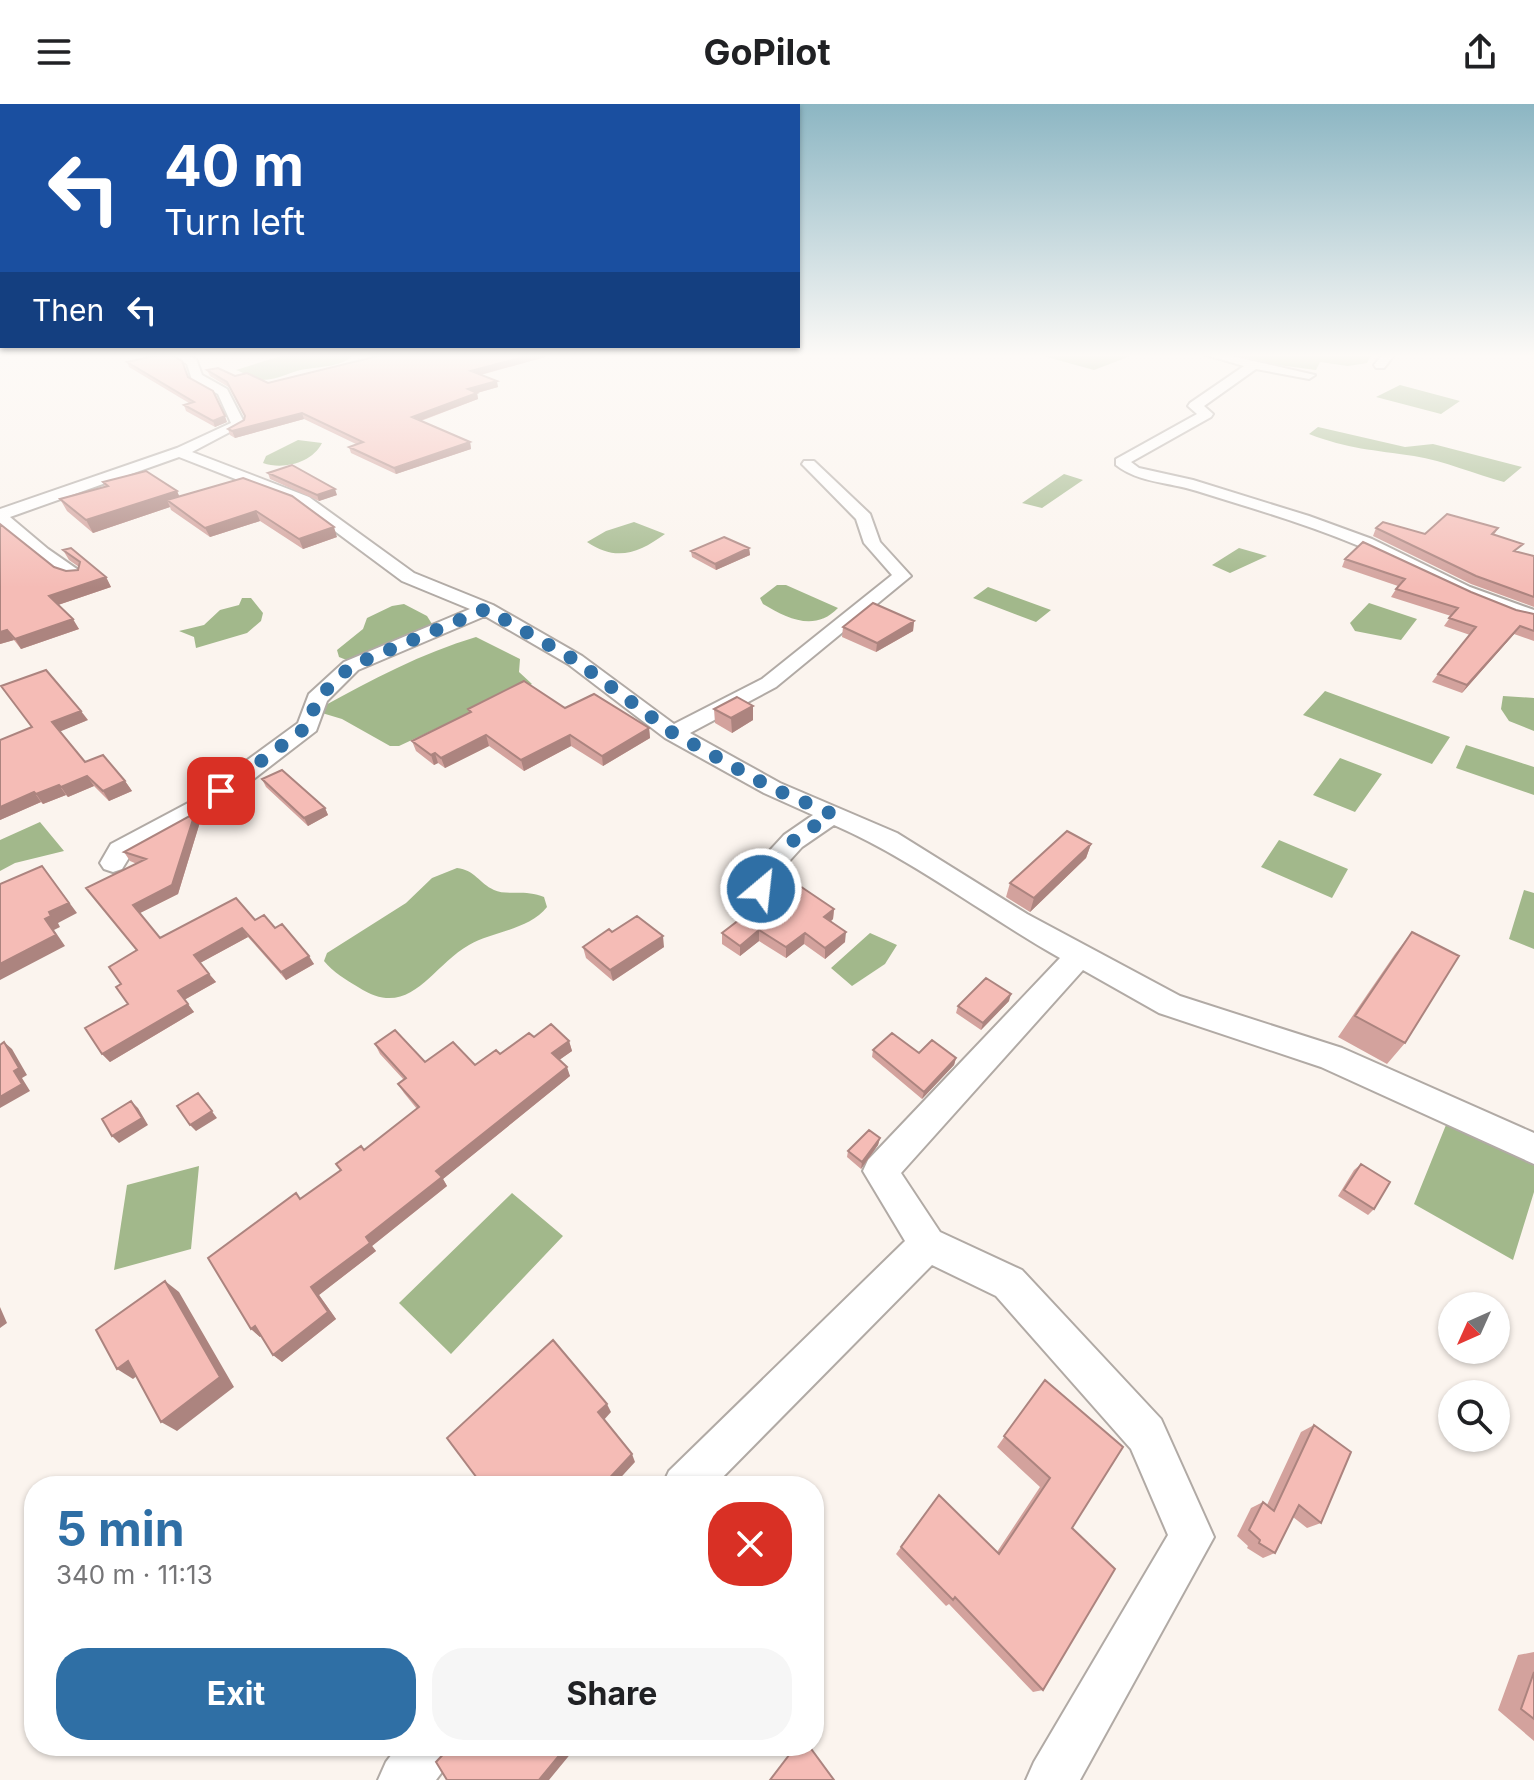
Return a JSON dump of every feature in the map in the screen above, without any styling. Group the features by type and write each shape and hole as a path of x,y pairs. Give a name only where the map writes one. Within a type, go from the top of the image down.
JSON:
{"street":[{"path":"75,574 42,553 0,515 179,452 224,432"},
{"path":"1174,432 1121,462 1134,472 1188,483 1303,519 1366,543 1464,591 1534,616"},
{"path":"179,452 303,500 408,577 486,609 575,660 673,733 772,788 888,839 1017,921 1170,1005 1331,1057 1534,1149"},
{"path":"673,733 769,683 902,576 872,543 864,517 809,464"},
{"path":"113,863 120,850 199,808 308,726 317,699 351,666 486,609"},
{"path":"761,889 759,878 793,841 832,814"},
{"path":"1052,1780 1192,1537 1146,1434 1009,1283 927,1244 880,1171 1080,955"},
{"path":"694,1476 927,1244"},
{"path":"404,1780 422,1756"}],"shaded area":[{"path":"1341,432 1405,447 1433,444 1522,467 1504,482 1426,458 1349,446 1309,434"},
{"path":"298,440 322,443 311,456 296,463 279,466 263,463 266,456"},
{"path":"1064,474 1083,480 1042,508 1022,503"},
{"path":"634,522 665,534 627,553 608,552 587,542 606,531"},
{"path":"1239,548 1267,556 1230,573 1212,565"},
{"path":"777,585 786,585 838,608 820,620 792,618 763,604 760,598"},
{"path":"988,587 1051,610 1036,622 973,598"},
{"path":"242,598 251,598 263,613 261,621 247,633 196,648 194,637 179,631 204,625 220,610 239,605"},
{"path":"1369,603 1417,619 1401,640 1355,631 1350,623"},
{"path":"404,604 427,616 432,624 349,661 339,657 337,650 363,629 367,618"},
{"path":"476,637 520,659 519,672 532,684 399,746 390,746 342,719 322,713 322,707 378,677"},
{"path":"1325,691 1450,737 1432,764 1303,715"},
{"path":"1503,696 1534,698 1534,731 1509,721 1501,709"},
{"path":"1466,745 1534,767 1534,795 1456,768"},
{"path":"1340,758 1382,774 1355,812 1313,795"},
{"path":"40,822 64,851 15,863 0,871 0,840"},
{"path":"1279,840 1348,869 1332,898 1261,867"},
{"path":"457,868 468,871 499,892 530,893 544,897 547,907 531,921 469,945 405,995 392,998 376,996 344,979 324,961 327,953 406,903 432,878"},
{"path":"1524,890 1534,893 1534,949 1509,939"},
{"path":"870,933 897,945 885,964 852,986 831,968"},
{"path":"1448,1120 1534,1165 1534,1192 1513,1260 1414,1204"},
{"path":"199,1166 191,1249 114,1270 127,1185"},
{"path":"512,1193 563,1236 451,1354 399,1303"}],"building":[{"path":"342,432 447,432 470,442 394,468 349,447 363,442"},
{"path":"292,465 335,489 317,495 268,473"},
{"path":"146,471 177,491 86,520 60,499 108,486 103,482"},
{"path":"243,478 292,496 334,527 299,539 256,511 205,528 167,500"},
{"path":"1447,514 1498,528 1492,534 1523,544 1514,551 1534,556 1534,597 1476,576 1376,528 1383,522 1425,534"},
{"path":"0,524 54,567 66,571 78,570 80,562 63,550 71,548 106,577 49,596 73,619 15,639 7,630 0,632"},
{"path":"724,537 749,548 715,564 691,551"},
{"path":"1363,542 1471,592 1534,614 1534,631 1520,626 1467,685 1438,674 1476,627 1449,618 1458,608 1396,589 1405,579 1345,559"},
{"path":"873,603 914,621 877,643 843,627"},
{"path":"46,670 81,711 52,722 85,762 103,755 125,781 103,791 87,776 61,787 34,792 0,807 0,740 32,727 1,686"},
{"path":"524,681 565,708 594,694 649,728 602,756 570,735 521,760 486,735 441,758 435,753 431,755 412,741"},
{"path":"737,697 753,706 731,718 714,709"},
{"path":"282,770 325,808 304,818 262,779"},
{"path":"195,813 172,885 133,905 160,938 236,898 255,920 264,915 275,928 282,924 309,956 281,972 242,928 194,955 209,974 178,991 188,1004 102,1054 85,1028 128,1004 116,987 121,984 109,967 137,950 86,888 146,859 124,852"},
{"path":"1067,831 1091,844 1034,898 1010,883"},
{"path":"42,866 69,903 49,912 51,916 45,919 56,935 0,964 0,884"},
{"path":"791,880 834,909 824,917 846,932 825,948 805,933 786,947 759,930 740,946 722,933"},
{"path":"637,916 663,936 610,970 583,947 609,929 612,932"},
{"path":"1412,932 1459,956 1405,1043 1355,1016"},
{"path":"986,978 1011,994 983,1023 958,1006"},
{"path":"551,1024 569,1041 552,1053 567,1067 436,1171 442,1177 366,1237 370,1243 311,1287 328,1312 273,1355 255,1326 251,1329 208,1258 296,1193 300,1199 341,1170 336,1164 361,1146 364,1150 419,1107 398,1084 406,1078 375,1044 395,1030 425,1062 453,1042 475,1065 496,1050 500,1054 529,1033 534,1037"},
{"path":"892,1033 919,1053 932,1040 956,1058 924,1092 873,1050"},
{"path":"4,1042 19,1068 14,1071 22,1084 0,1097 0,1045"},
{"path":"198,1093 212,1111 190,1125 177,1106"},
{"path":"131,1101 142,1118 112,1136 102,1119"},
{"path":"869,1130 880,1138 862,1162 848,1151"},
{"path":"1361,1164 1390,1182 1374,1209 1344,1190"},
{"path":"165,1281 220,1377 161,1422 128,1361 117,1369 96,1330"},
{"path":"553,1340 607,1404 598,1412 632,1454 611,1476 476,1476 447,1438"},
{"path":"1045,1380 1123,1447 1072,1528 1115,1569 1043,1690 955,1597 953,1600 901,1547 939,1495 999,1554 1050,1478 1004,1436"},
{"path":"1314,1425 1351,1452 1321,1523 1299,1505 1275,1553 1259,1543 1260,1540 1249,1530 1263,1502 1274,1511"},
{"path":"1534,1672 1534,1719 1521,1709"},
{"path":"442,1756 559,1756 539,1780 447,1780 436,1762"},
{"path":"788,1756 816,1756 834,1780 770,1780"}],"route":[{"path":"221,791 308,726 317,699 351,666 486,609 575,660 673,733 772,788 832,814 793,841 759,878 761,889"}]}
